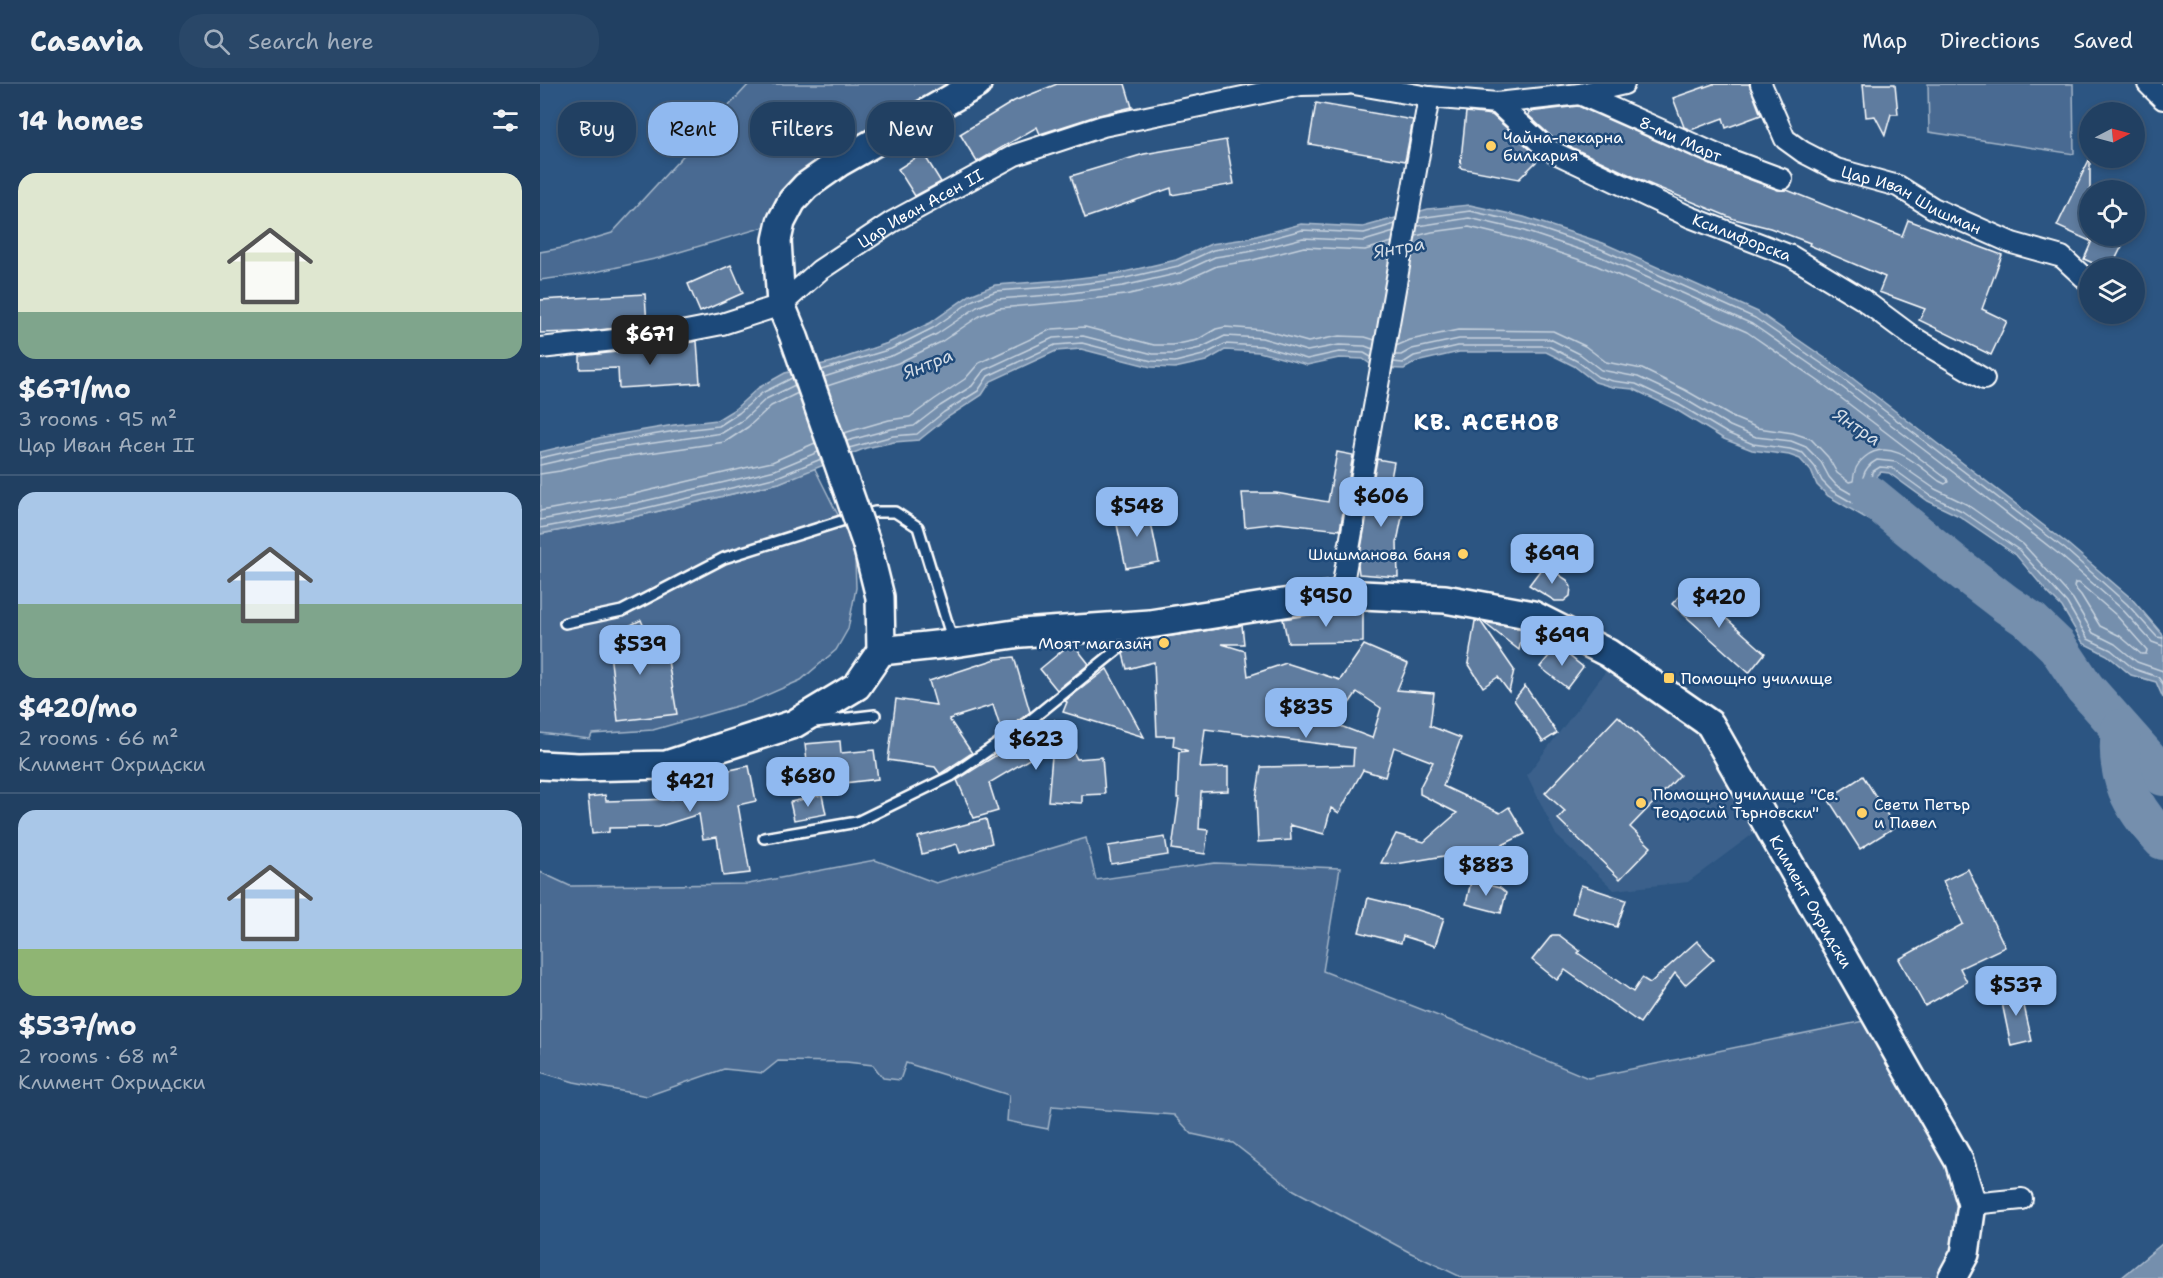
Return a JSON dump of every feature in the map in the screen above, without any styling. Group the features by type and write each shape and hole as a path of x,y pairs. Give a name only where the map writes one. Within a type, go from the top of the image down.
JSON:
{"street":[{"path":"540,765 578,767 666,765 794,724 857,686 881,651 880,597 867,545 781,305 777,240 781,222 792,201 806,186 840,162 977,84"},
{"name":"Цар Иван Асен II","path":"540,348 671,334 722,324 781,305 820,270 892,222 1015,155 1114,124 1302,85 1347,84"},
{"path":"1354,84 1429,97 1497,103 1580,94 1624,84"},
{"name":"Цар Иван Шишман","path":"1761,84 1785,139 1803,152 1836,169 1898,186 1933,208 2012,243 2062,257 2079,273"},
{"path":"2148,84 2163,99"},
{"name":"8-ми Март","path":"1580,94 1715,154 1782,179"},
{"path":"1341,594 1429,97"},
{"name":"Ксилифорска","path":"1497,103 1547,149 1690,217 1791,256 1862,299 1912,337 1984,379"},
{"name":"Климент Охридски","path":"881,651 1021,633 1150,624 1341,594 1445,599 1533,615 1608,653 1710,724 1959,1161 1972,1204 1965,1254 1952,1278"},
{"path":"1972,1204 2022,1199"}],"lane":[{"path":"565,623 622,611 724,558 857,516 875,512 895,512 918,527 954,643"},
{"path":"764,838 857,822 951,776 1023,727 1150,624"},
{"path":"794,724 875,715"}],"shaded area":[{"path":"749,84 977,84 945,102 867,102 867,147 855,153 855,102 750,102 750,156 851,156 840,162 781,222 659,258 586,274 540,280 540,252 612,233 683,156 738,156 738,102 732,102"},
{"path":"1928,84 2073,84 2074,154 1929,132"},
{"path":"814,467 847,533 855,559 856,588 848,629 836,650 801,680 751,702 653,730 592,734 590,739 540,733 540,534 638,516 779,483"},
{"name":"Помощно училище \"Св. Теодосий Търновски\"","path":"1609,667 1703,735 1757,831 1688,882 1614,890 1556,835 1527,775"},
{"path":"1086,838 1096,880 1215,863 1340,868 1323,971 1588,1078 1878,1018 1972,1204 1952,1278 1463,1278 1409,1252 1292,1189 1233,1143 1192,1134 1174,1115 1052,1106 1048,1129 1007,1121 1009,1095 906,1063 900,1080 883,1078 873,1065 846,1062 778,1061 763,1073 724,1069 647,1096 574,1082 540,1072 540,872 570,886 748,884 875,860 936,883"}],"water":[{"name":"Янтра","path":"1470,205 1524,217 1603,243 1758,312 1838,367 2069,545 2132,599 2163,635 2163,698 2156,682 2131,675 2107,655 2083,643 2062,607 2016,555 1959,516 1928,501 1889,473 1881,472 1876,477 1875,486 1885,497 1906,509 1919,525 1909,535 1881,520 1871,521 1828,496 1817,485 1811,471 1800,459 1789,455 1752,450 1724,439 1675,409 1633,389 1612,387 1595,382 1574,366 1546,352 1459,352 1416,362 1404,369 1376,368 1363,359 1339,358 1307,365 1259,352 1225,350 1206,361 1175,368 1151,367 1081,349 1056,351 991,381 982,395 948,417 919,440 866,448 779,483 638,516 540,534 540,452 603,437 717,420 735,409 758,388 785,373 832,362 888,343 930,323 970,295 995,285 1120,273 1176,260 1211,244 1245,239 1301,224 1363,227 1428,209"},
{"path":"2163,1243 2163,1278 2121,1278"}],"building":[{"path":"1057,84 1125,84 1132,107 1040,134 1037,127 977,162 960,134 1014,101"},
{"path":"1713,84 1749,84 1761,115 1726,128 1723,118 1691,130 1684,127 1673,98"},
{"path":"1863,84 1895,84 1898,114 1891,114 1885,135 1875,116 1866,117"},
{"path":"1316,103 1413,120 1405,161 1309,144"},
{"path":"1578,106 1711,165 1778,190 1787,190 1902,236 1908,220 2002,255 1982,309 2007,321 1991,355 1919,320 1925,309 1879,292 1885,277 1809,245 1810,243 1770,228 1734,219 1647,183 1554,139 1528,115 1529,112"},
{"path":"1466,112 1492,115 1540,158 1519,179 1460,168"},
{"path":"1226,140 1234,184 1172,195 1171,188 1085,218 1071,176 1144,154"},
{"path":"918,156 925,156 941,182 915,196 898,169"},
{"path":"2085,168 2090,168 2090,180 2079,180"},
{"path":"2079,181 2079,236 2057,226"},
{"path":"2090,246 2122,246 2116,258 2084,258"},
{"path":"731,265 743,293 700,312 688,284"},
{"path":"645,294 647,325 579,332 540,333 540,300"},
{"path":"697,341 700,383 619,388 618,368 580,369 580,356"},
{"path":"1337,452 1353,455 1340,530 1278,523 1245,527 1242,493 1276,493 1328,502"},
{"path":"1377,459 1394,462 1385,511 1403,512 1397,542 1398,577 1359,574 1358,565"},
{"path":"1148,508 1159,562 1126,568 1115,515"},
{"path":"1544,565 1567,580 1571,587 1570,596 1564,601 1555,601 1529,585"},
{"path":"1689,585 1765,653 1749,673 1672,604"},
{"path":"1341,610 1363,611 1363,642 1288,643 1283,619"},
{"path":"641,620 657,657 667,655 677,714 618,721 608,636"},
{"path":"1475,621 1481,622 1514,670 1509,692 1498,677 1483,687 1468,663"},
{"path":"1483,622 1524,629 1519,650"},
{"path":"1242,625 1244,644 1222,644 1245,651 1248,676 1286,663 1340,680 1364,645 1408,664 1397,690 1434,693 1430,726 1461,738 1443,786 1500,813 1509,807 1525,834 1498,847 1396,864 1381,863 1396,834 1424,842 1457,813 1420,794 1420,787 1433,762 1394,747 1385,777 1363,770 1339,813 1331,808 1324,834 1290,825 1291,840 1258,842 1256,798 1261,767 1353,765 1354,748 1205,729 1200,768 1228,767 1228,791 1201,792 1199,829 1208,830 1205,854 1172,849 1179,798 1177,798 1179,752 1188,751 1173,746 1174,736 1157,736 1154,662 1127,669 1123,654 1139,641","holes":["1357,692 1381,708 1372,738 1335,724"]},
{"path":"1069,645 1074,645 1089,664 1057,690 1040,669"},
{"path":"1557,646 1583,667 1567,688 1540,667"},
{"path":"1014,657 1030,712 1002,733 993,705 949,719 972,753 940,774 935,767 888,760 896,699 936,705 929,681 996,659"},
{"path":"1107,669 1144,737 1063,712 1067,702 1065,701"},
{"path":"1525,686 1557,733 1543,742 1514,700"},
{"path":"1618,716 1680,775 1630,827 1651,847 1620,879 1558,819 1565,811 1545,793"},
{"path":"1055,721 1077,759 1102,757 1105,794 1082,795 1082,803 1048,801 1053,745 989,783 998,811 974,818 957,780 1006,749 1006,746 1034,726 1036,734"},
{"path":"840,741 841,753 874,750 878,779 810,787 805,744"},
{"path":"749,766 756,801 738,805 750,873 723,876 717,837 703,839 699,814 658,827 609,828 609,832 592,834 588,797 605,795 606,801 673,799 669,787 706,775"},
{"name":"Свети Петър и Павел","path":"1863,776 1895,827 1860,849 1828,799"},
{"path":"822,795 826,814 794,820 790,802"},
{"path":"986,819 992,843 960,853 957,844 922,854 918,837"},
{"path":"1165,837 1168,855 1111,864 1108,846"},
{"path":"1968,869 2005,947 1960,968 1967,982 1925,1006 1899,959 1963,924 1943,881"},
{"path":"1471,881 1500,888 1506,893 1501,913 1466,904"},
{"path":"1581,885 1626,900 1617,927 1572,913"},
{"path":"1368,898 1444,918 1435,946 1403,936 1401,943 1359,932"},
{"path":"1552,935 1559,935 1580,951 1578,953 1633,992 1642,978 1650,983 1697,941 1714,959 1685,985 1675,973 1640,1023 1565,970 1557,980 1532,960"},
{"path":"2020,988 2032,1041 2011,1046 2000,993"}],"waterway":[{"path":"1871,496 1954,564 2031,621 2057,646 2085,688 2163,776"},
{"path":"2121,729 2121,762 2128,790 2142,815 2163,840"}],"place":[{"name":"Чайна-пекарна билкария","path":"1491,146"},
{"name":"Шишманова баня","path":"1463,554"},
{"name":"Моят магазин","path":"1164,643"},
{"name":"Помощно училище","path":"1669,678"},
{"name":"Помощно училище \"Св. Теодосий Търновски\"","path":"1641,803"},
{"name":"Свети Петър и Павел","path":"1862,813"}],"district":[{"name":"КВ. АСЕНОВ","path":"1487,422"}]}
